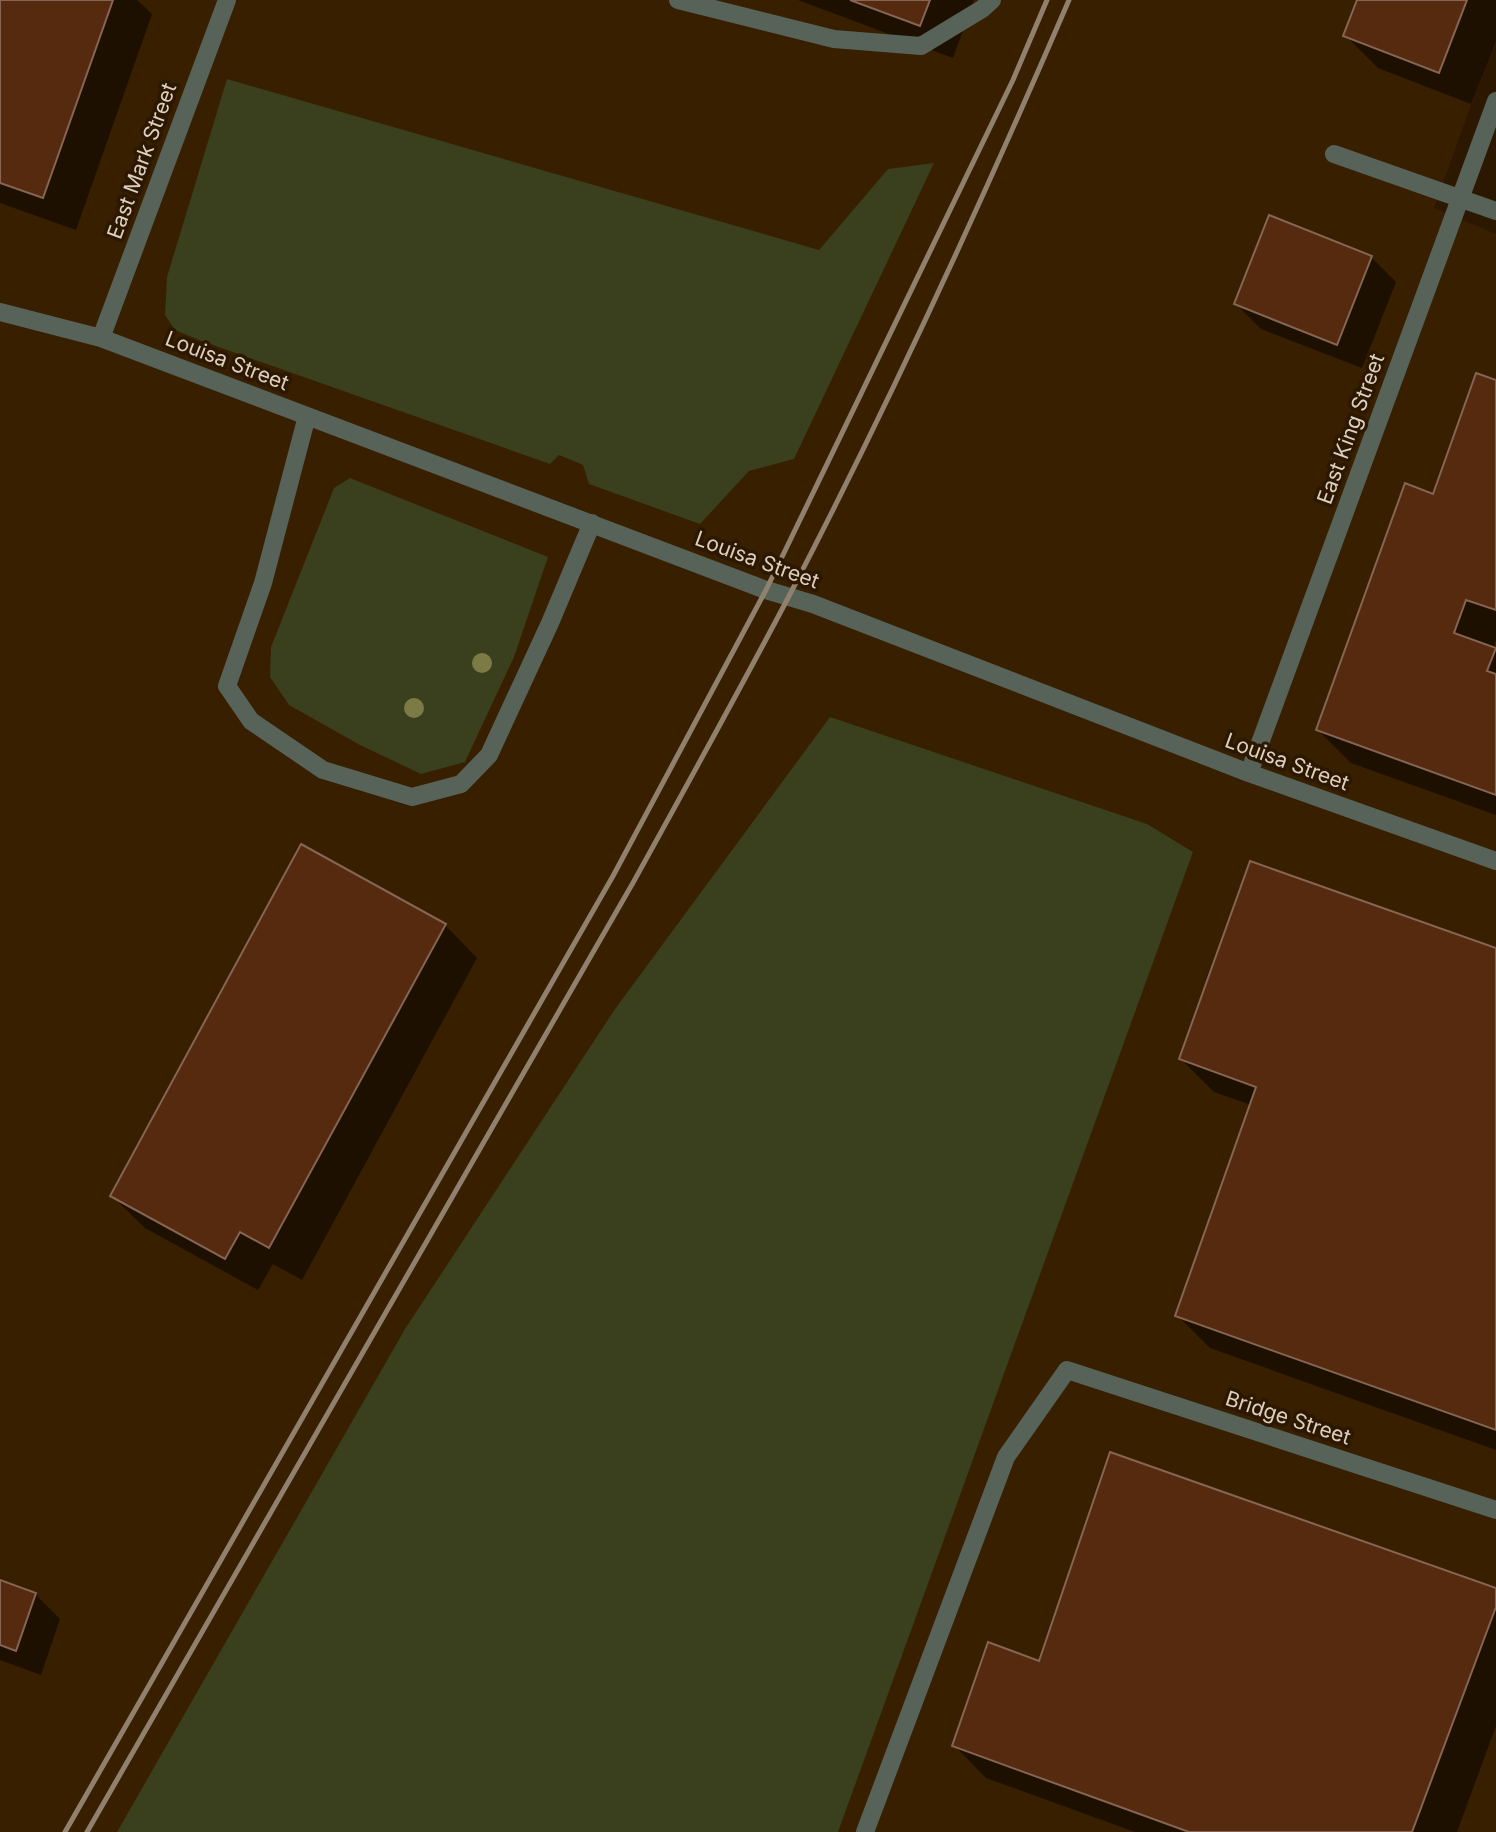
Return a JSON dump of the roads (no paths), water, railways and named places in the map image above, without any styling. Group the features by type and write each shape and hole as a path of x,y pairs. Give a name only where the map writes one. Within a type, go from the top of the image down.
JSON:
{"street":[{"name":"East Mark Street","path":"101,338 227,0"},
{"path":"678,0 834,39 921,46 982,9 992,0"},
{"name":"East King Street","path":"1249,773 1496,101"},
{"path":"1334,154 1496,211"},
{"name":"Louisa Street","path":"0,312 101,338 766,590 813,604 1249,773 1496,861"},
{"path":"307,416 263,583 227,685 251,721 323,770 412,797 461,784 489,755 550,623 592,523"},
{"name":"Bridge Street","path":"865,1832 1006,1457 1066,1370 1496,1510"}],"railway":[{"path":"65,1832 613,876 766,590 1013,80 1047,0"},
{"path":"87,1832 634,881 750,669 899,376 1069,0"}]}
